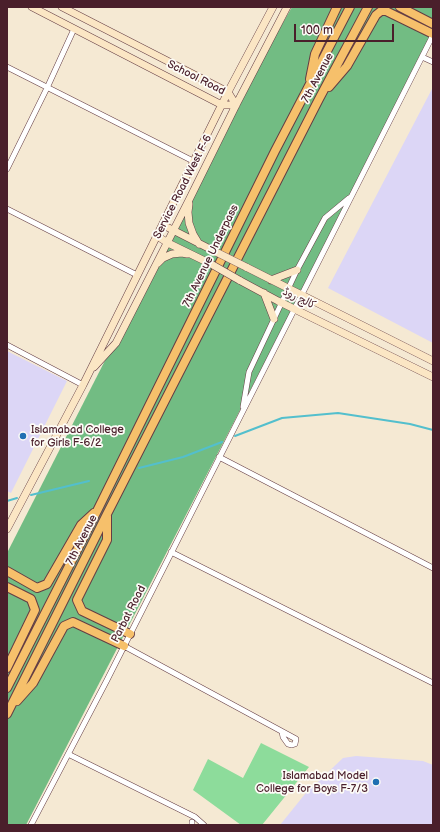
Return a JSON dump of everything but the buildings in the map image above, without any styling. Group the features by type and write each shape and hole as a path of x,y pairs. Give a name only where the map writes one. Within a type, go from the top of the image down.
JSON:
{"main road":[{"path":"308,88 315,54 337,7"},
{"name":"7th Avenue","path":"275,151 350,7"},
{"name":"7th Avenue","path":"8,713 107,514 319,99 368,7"},
{"path":"400,7 433,24"},
{"path":"319,99 347,66 376,16 381,12 386,11 433,34"},
{"name":"7th Avenue Underpass","path":"167,370 275,151"},
{"name":"7th Avenue","path":"7,688 167,370"},
{"path":"7,571 37,588 47,584 81,525 98,509"},
{"path":"107,514 107,540 77,600 82,611 130,634"},
{"path":"7,587 31,599 35,610 7,668"},
{"path":"8,713 33,683 64,626 73,622 124,646"}],"street":[{"name":"School Road","path":"32,7 222,105 236,105"},
{"name":"School Road","path":"62,7 228,92 236,105"},
{"name":"Service Road West F-6","path":"7,529 83,385 163,225 193,161 273,7"},
{"name":"Service Road West F-6","path":"89,371 116,343 287,7"},
{"path":"7,169 74,29"},
{"name":"Parbat Road","path":"31,825 124,646 433,34"},
{"path":"422,57 433,62"},
{"path":"7,67 193,161"},
{"name":"Parbat Road","path":"243,411 249,372 296,270 325,218 351,196"},
{"path":"190,200 188,212 189,223 199,244"},
{"path":"7,209 137,275"},
{"name":"کالج روڈ","path":"163,225 433,361"},
{"name":"کالج روڈ","path":"157,236 295,309 433,377"},
{"path":"156,265 163,258 172,254 182,253 191,255"},
{"path":"271,280 296,270"},
{"path":"264,293 274,319"},
{"path":"7,345 83,385"},
{"path":"219,458 433,568"},
{"path":"171,552 433,683"},
{"path":"124,646 296,739 295,744 288,744 283,737 282,732"},
{"path":"68,754 195,817 204,825"}],"shaded area":[{"path":"433,87 433,343 328,288"},
{"name":"Islamabad College for Girls F-6/2","path":"7,351 67,381 11,493 7,491"},
{"name":"Islamabad Model College for Boys F-7/3","path":"356,756 423,761 433,765 433,825 280,825 305,794 343,758"}],"green space":[{"path":"292,7 433,7 433,36 26,825 7,825 7,553 231,113"},
{"path":"261,743 309,767 262,825 241,825 193,790 208,759 243,778"}],"waterway":[{"path":"235,436 282,418 338,413 410,424 433,430"},
{"path":"139,468 183,457 222,442"},
{"path":"31,495 89,481"},
{"path":"7,501 17,498"}],"place":[{"name":"Islamabad College for Girls F-6/2","path":"23,436"},
{"name":"Islamabad Model College for Boys F-7/3","path":"376,782"}]}
